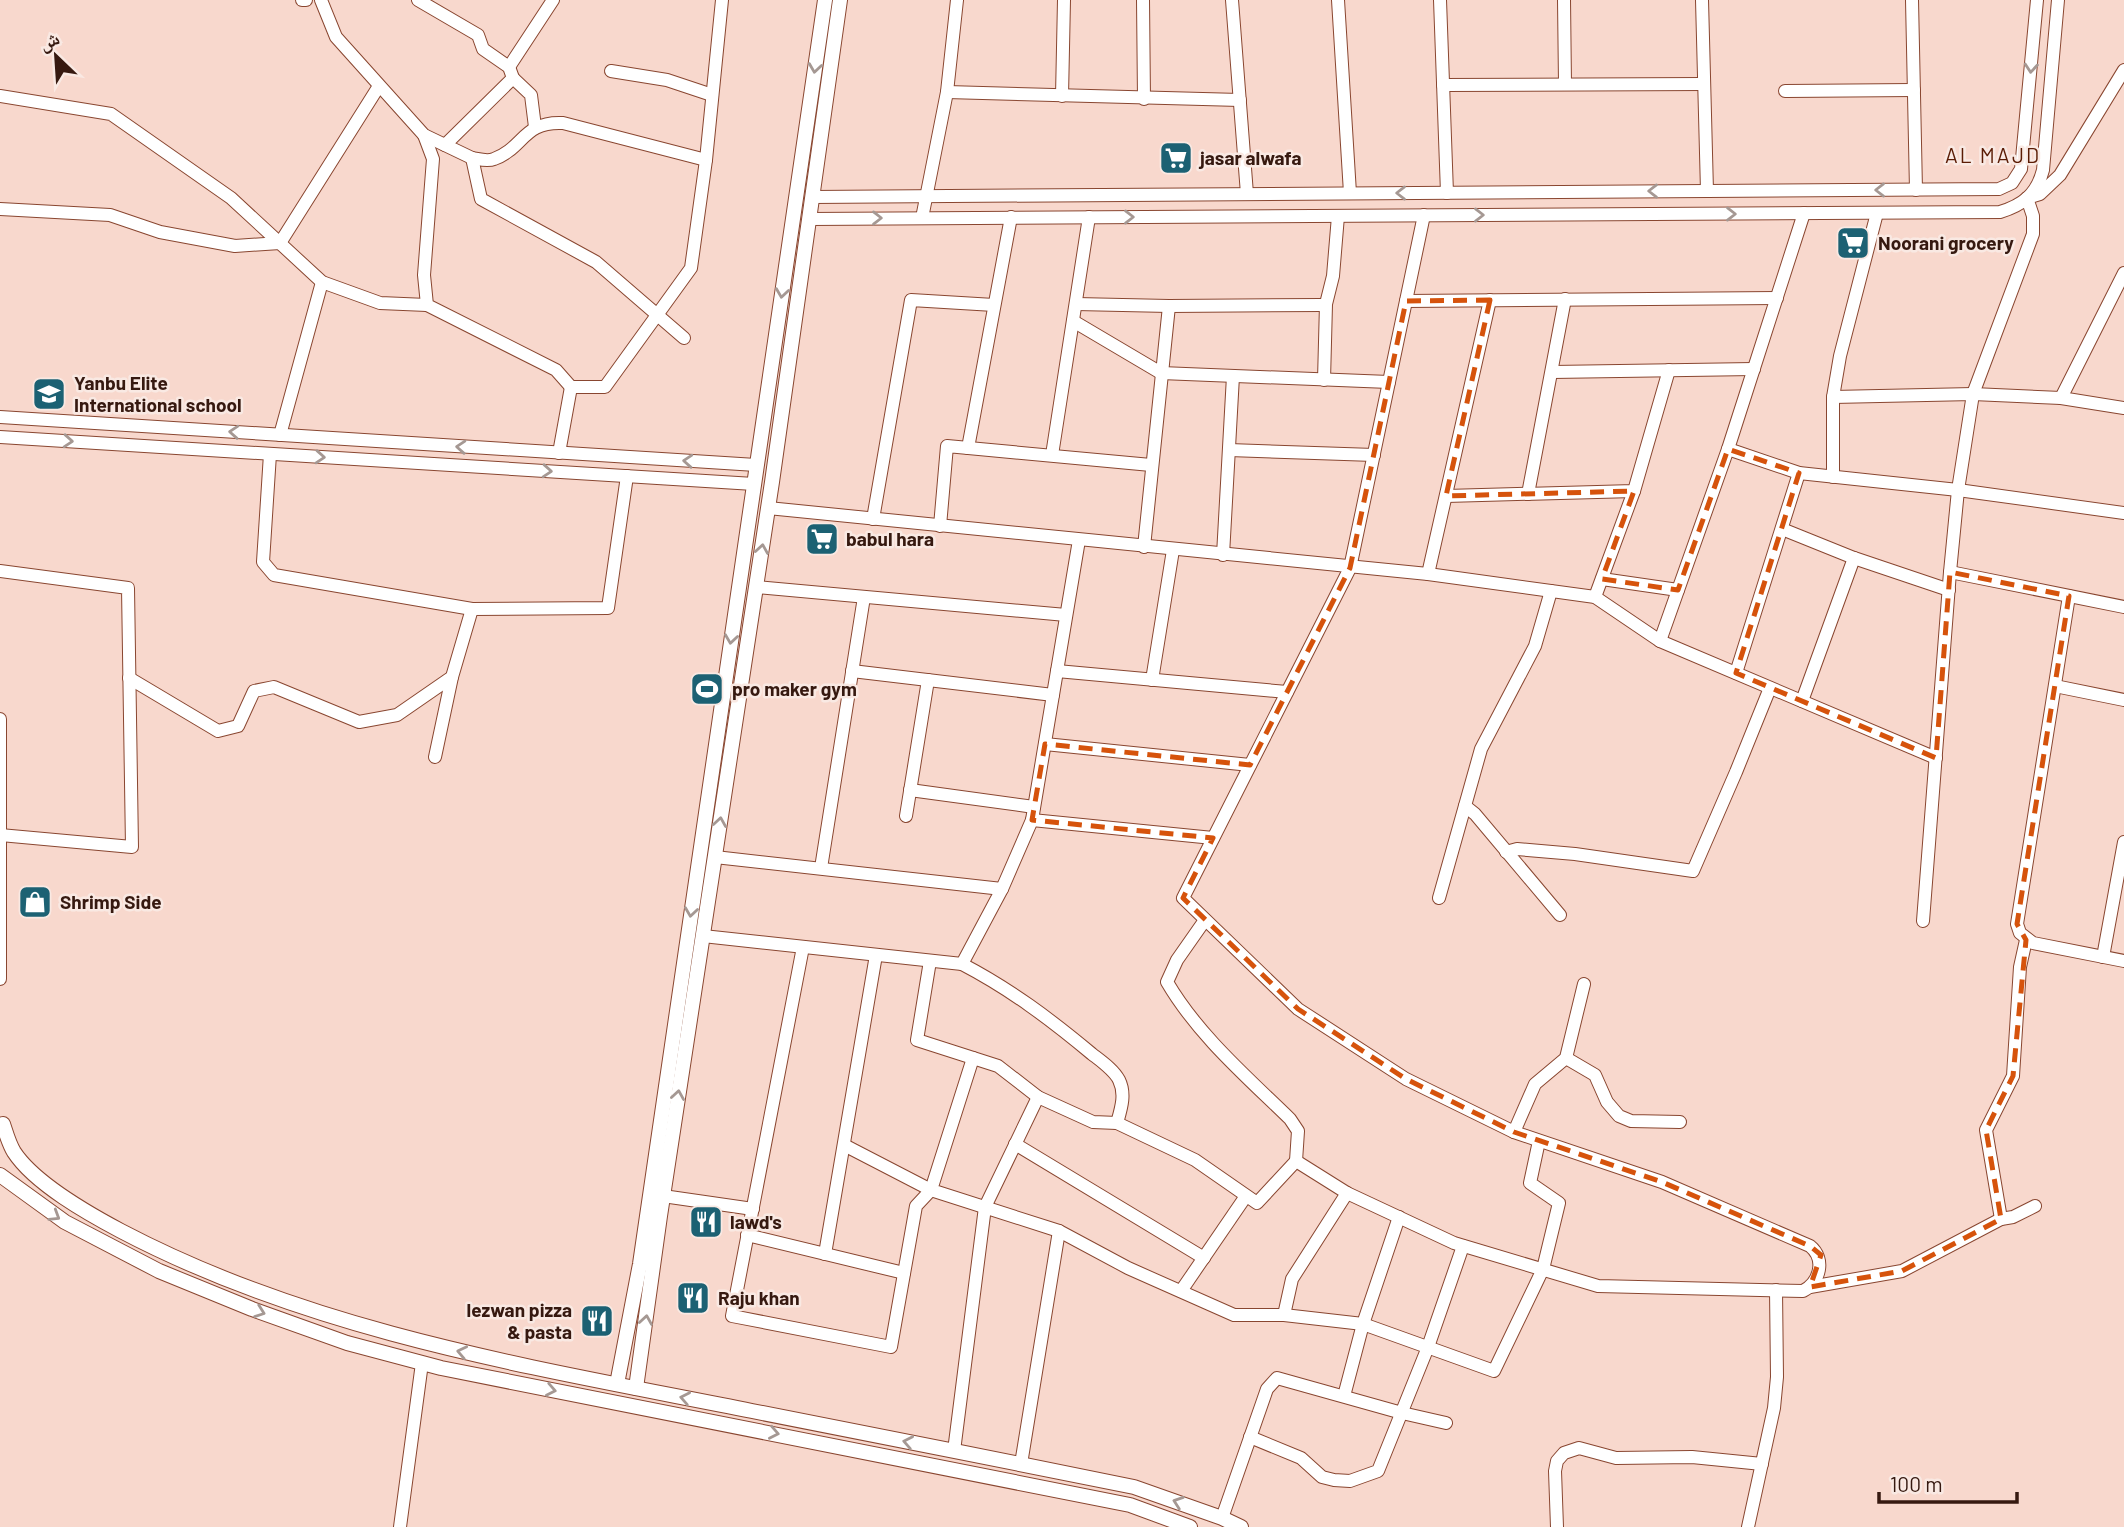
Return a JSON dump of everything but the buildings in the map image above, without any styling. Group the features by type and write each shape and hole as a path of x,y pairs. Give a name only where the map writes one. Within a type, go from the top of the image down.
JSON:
{"main road":[{"path":"617,1384 642,1250 825,0"},
{"path":"636,1388 768,508 840,0"},
{"path":"0,1108 1,1129 15,1152 35,1173 76,1207 169,1256 260,1292 365,1328 452,1350 1134,1487 1241,1527"},
{"path":"0,1175 65,1222 159,1271 312,1330 422,1363 1130,1505 1190,1527"}],"street":[{"path":"321,0 336,37 424,135 472,158 486,161 496,159 535,127 549,122 564,123 706,160"},
{"path":"418,0 478,35 483,49 511,73 531,96 535,127"},
{"path":"445,145 511,73 553,0"},
{"path":"0,96 111,114 231,198 322,282 380,303 427,305 556,370 571,387 605,387 691,268 706,160 722,0"},
{"path":"922,218 947,92 957,0"},
{"path":"1062,96 1064,0"},
{"path":"1143,0 1144,99"},
{"path":"1232,0 1247,194"},
{"path":"1338,0 1350,193"},
{"path":"1440,0 1447,193"},
{"path":"1564,0 1565,84"},
{"path":"1702,0 1707,191"},
{"path":"1912,0 1916,190"},
{"path":"812,197 1999,189 2006,187 2018,176 2021,169 2037,0"},
{"path":"809,219 2000,212 2016,207 2035,191 2043,170 2058,0"},
{"path":"2027,198 2040,194 2060,175 2119,86 2124,70"},
{"path":"611,71 667,80 712,95"},
{"path":"1443,85 1704,84"},
{"path":"280,243 379,86"},
{"path":"1786,91 1914,90"},
{"path":"947,92 1240,100"},
{"path":"424,135 433,159 424,275 427,305"},
{"path":"472,158 481,199 596,262 684,338"},
{"path":"1923,922 1958,490 1973,394 2033,234 2033,216 2027,198"},
{"path":"0,209 110,215 160,232 235,246 280,243"},
{"path":"1660,641 1728,449 1804,213"},
{"path":"1833,477 1833,397 1840,356 1877,213"},
{"path":"1424,215 1350,568 1182,898 1298,1009 1406,1079 1514,1132 1662,1182 1810,1247 1818,1252 1821,1258 1819,1273 1810,1287"},
{"path":"1324,380 1326,304 1333,276 1338,216"},
{"path":"968,448 1011,217"},
{"path":"1052,455 1089,217"},
{"path":"2061,398 2124,273"},
{"path":"280,435 322,282"},
{"path":"1406,301 1777,298"},
{"path":"1528,494 1565,299"},
{"path":"873,519 911,300 994,305"},
{"path":"1428,574 1490,300"},
{"path":"1076,304 1322,305"},
{"path":"1144,547 1168,306"},
{"path":"1073,321 1161,373 1389,382"},
{"path":"1552,372 1754,369"},
{"path":"1595,597 1634,491 1669,370"},
{"path":"1223,555 1233,376"},
{"path":"559,453 571,387"},
{"path":"1833,397 1973,394 2061,398 2124,408"},
{"path":"0,417 756,466"},
{"path":"0,437 754,484"},
{"path":"940,526 947,446 1151,464"},
{"path":"1728,449 1799,473 1958,490 2124,513"},
{"path":"1229,450 1374,455"},
{"path":"270,454 262,562 274,575 472,609 608,608 627,476"},
{"path":"1736,673 1799,473"},
{"path":"1446,496 1634,491"},
{"path":"768,508 1428,574 1595,597 1660,641 1936,758"},
{"path":"1782,529 1854,558 1949,590"},
{"path":"962,964 1002,889 1033,813 1079,540"},
{"path":"1152,680 1173,550"},
{"path":"1802,701 1854,558"},
{"path":"0,571 128,588 132,847 1,835"},
{"path":"1950,572 2124,607"},
{"path":"1602,579 1678,590"},
{"path":"756,587 1066,615"},
{"path":"1439,898 1480,749 1535,646 1551,591"},
{"path":"2069,596 2017,924 2026,940 2124,961"},
{"path":"821,868 864,597"},
{"path":"435,757 472,609"},
{"path":"852,671 1053,695"},
{"path":"1057,671 1287,692"},
{"path":"129,678 218,731 238,726 254,691 274,687 359,722 397,715 453,677"},
{"path":"906,816 928,680"},
{"path":"2055,686 2124,700"},
{"path":"1506,852 1517,849 1574,854 1693,871 1737,772 1770,688"},
{"path":"0,719 0,979"},
{"path":"1045,744 1250,765"},
{"path":"910,790 1033,813 1213,838"},
{"path":"1465,806 1475,814 1560,915"},
{"path":"2104,957 2124,842"},
{"path":"715,856 1002,889"},
{"path":"930,961 917,1040 998,1066 1038,1097 1093,1122 1117,1123 1195,1160 1257,1203 1296,1161 1298,1130 1219,1050 1167,982 1177,960 1205,920"},
{"path":"702,936 962,964 1003,985 1074,1038 1112,1071 1120,1081 1123,1102 1117,1123"},
{"path":"2001,1219 1986,1130 2013,1076 2020,967 2026,940"},
{"path":"803,947 732,1317 891,1347 916,1206 931,1190 974,1058"},
{"path":"825,1254 876,955"},
{"path":"1514,1132 1535,1084 1566,1058 1584,984"},
{"path":"1566,1058 1595,1076 1607,1102 1619,1116 1631,1121 1680,1122"},
{"path":"954,1451 985,1207 1038,1097"},
{"path":"844,1145 931,1190 1059,1231 1128,1268 1234,1315 1284,1315 1363,1324 1494,1371 1543,1269 1559,1203 1530,1182 1539,1140"},
{"path":"1015,1144 1204,1258"},
{"path":"1296,1161 1346,1193 1463,1245 1598,1286 1803,1291 1810,1287 1902,1271 2001,1219 2013,1217 2035,1206"},
{"path":"1284,1315 1292,1279 1346,1193"},
{"path":"663,1196 753,1209"},
{"path":"1181,1292 1246,1196"},
{"path":"1344,1396 1363,1324 1399,1217"},
{"path":"1021,1464 1059,1231"},
{"path":"747,1235 904,1273"},
{"path":"1250,1437 1301,1458 1322,1477 1350,1480 1378,1471 1429,1347 1463,1245"},
{"path":"1748,1527 1774,1408 1777,1377 1776,1290"},
{"path":"400,1527 422,1363"},
{"path":"1222,1518 1267,1389 1277,1378 1446,1423"},
{"path":"1557,1527 1555,1471 1557,1461 1572,1450 1586,1449 1616,1458 1692,1457 1762,1464"}],"highlighted area":[{"path":"1490,300 1446,496 1634,491 1602,579 1678,590 1728,449 1799,473 1736,673 1936,758 1950,572 2069,596 2017,924 2026,940 2013,1076 1986,1130 2001,1219 1902,1271 1810,1287 1821,1255 1810,1246 1662,1182 1514,1132 1406,1079 1298,1009 1183,898 1213,838 1032,820 1045,744 1250,765 1350,568 1406,301"}],"place":[{"name":"jasar alwafa","path":"1176,158"},
{"name":"Noorani grocery","path":"1853,243"},
{"name":"Yanbu Elite International school","path":"49,394"},
{"name":"babul hara","path":"822,539"},
{"name":"pro maker gym","path":"707,689"},
{"name":"Shrimp Side","path":"35,902"},
{"name":"lawd's","path":"706,1222"},
{"name":"Raju khan","path":"693,1298"},
{"name":"lezwan pizza & pasta","path":"597,1321"}],"district":[{"name":"AL MAJD","path":"1993,156"}]}
